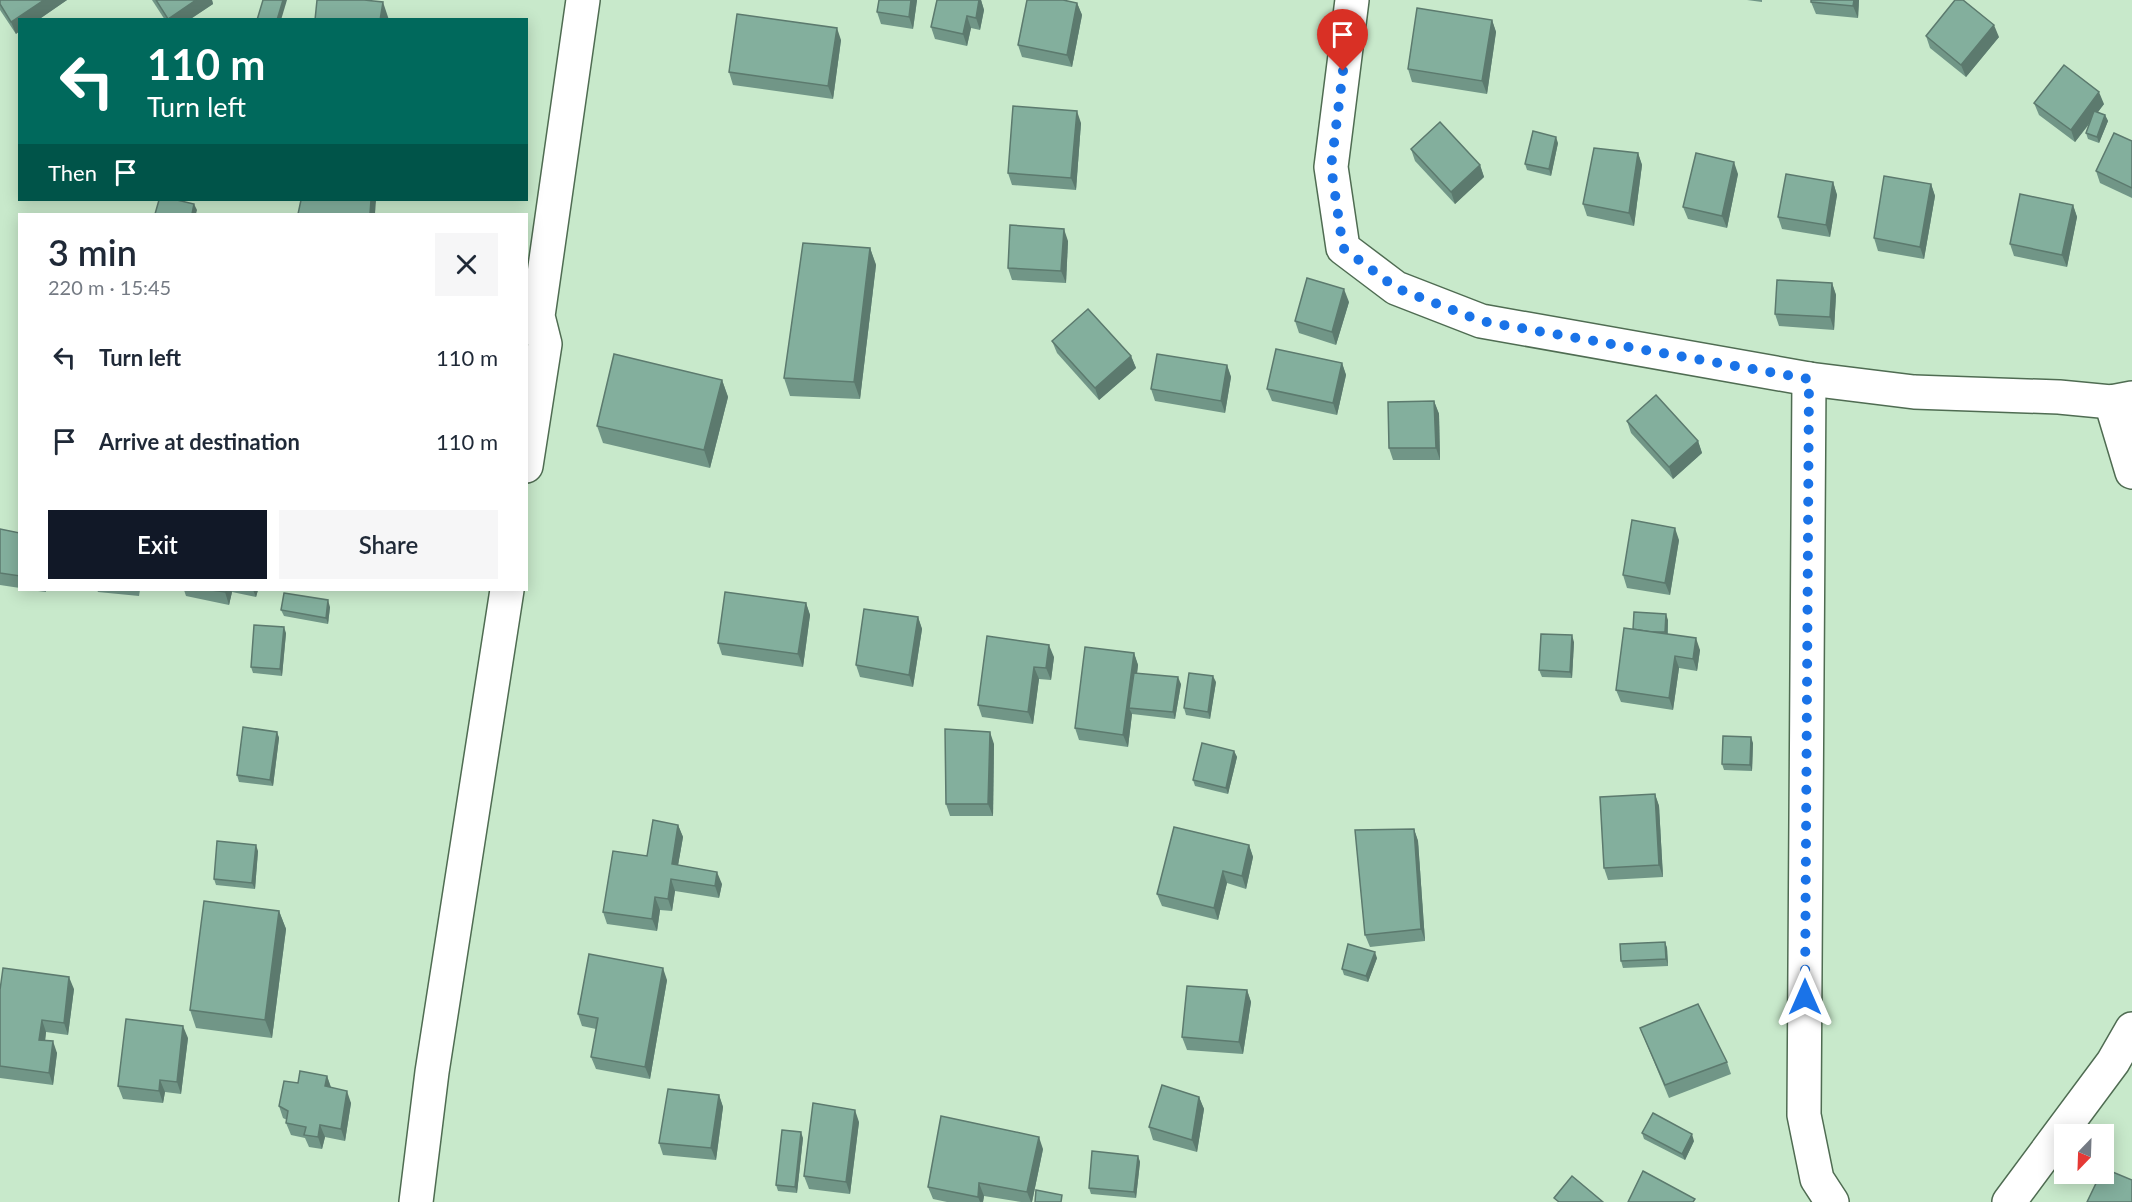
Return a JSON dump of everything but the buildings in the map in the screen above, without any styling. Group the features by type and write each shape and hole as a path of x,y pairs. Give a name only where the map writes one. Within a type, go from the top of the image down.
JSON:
{"street":[{"path":"528,453 545,344 538,316 584,0"},
{"path":"1352,0 1331,167 1343,248 1396,288 1481,321 1809,379 1914,392 2121,400 2132,472"},
{"path":"1809,379 1804,1115 1817,1179 1832,1202"},
{"path":"416,1202 432,1072 507,591"},
{"path":"2009,1202 2113,1062 2132,1029"}],"route":[{"path":"1343,71 1331,167 1343,248 1396,288 1481,321 1809,379 1805,997"}]}
